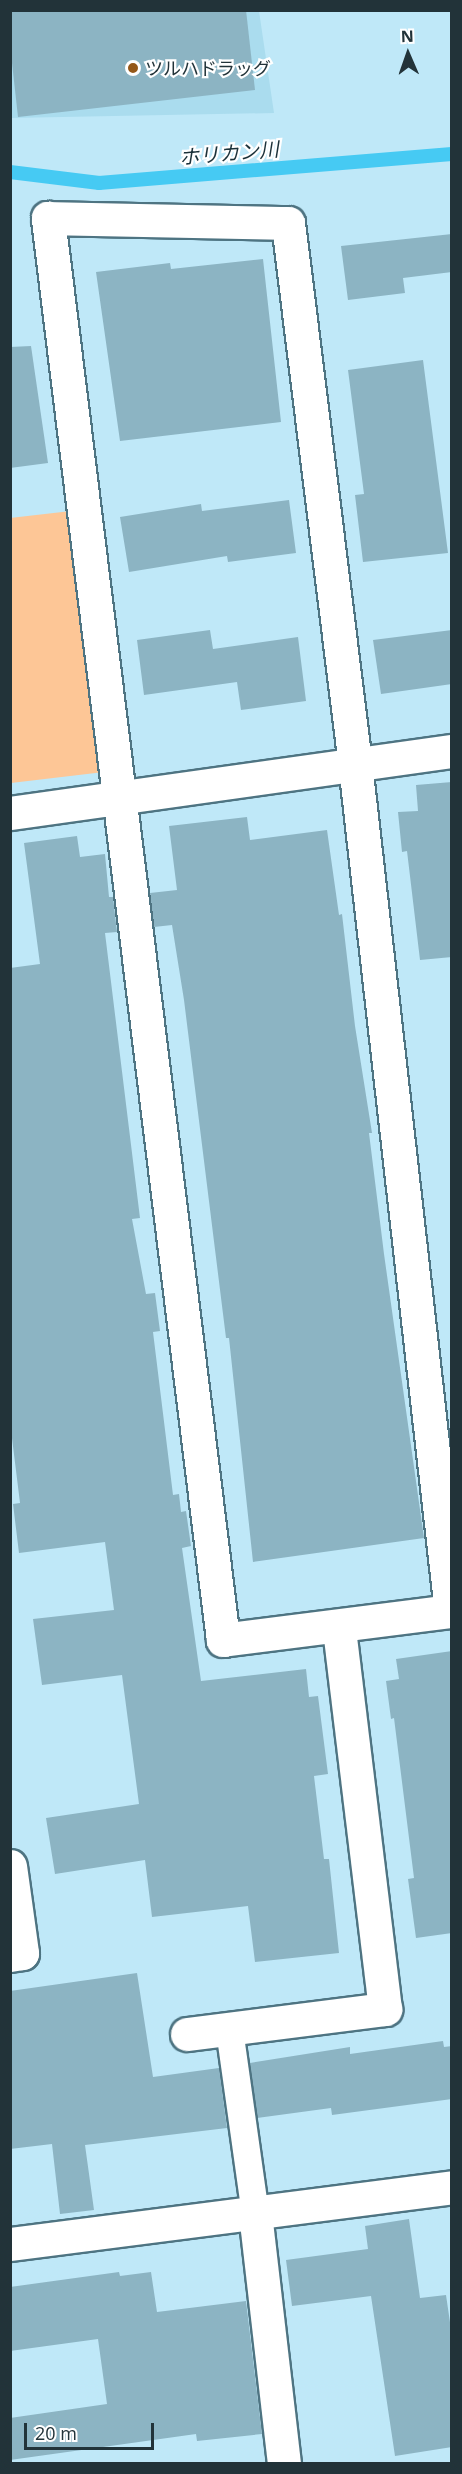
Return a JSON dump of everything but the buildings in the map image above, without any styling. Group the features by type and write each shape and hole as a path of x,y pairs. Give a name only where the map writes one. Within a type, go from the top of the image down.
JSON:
{"street":[{"path":"48,218 288,223 355,764 452,1611 223,1640 121,798 48,218"},
{"path":"10,813 452,751"},
{"path":"188,2034 385,2009 339,1627"},
{"path":"10,1866 22,1953 10,1954"},
{"path":"10,2244 452,2187"},
{"path":"255,2213 284,2463"}],"lane":[{"path":"229,2029 255,2213"}],"shaded area":[{"name":"ツルハドラッグ","path":"11,11 259,11 274,113 11,118"},
{"path":"71,511 104,772 11,783 10,518"}],"waterway":[{"name":"ホリカン川","path":"10,172 99,183 452,154"}],"place":[{"name":"ツルハドラッグ","path":"133,68"}]}
